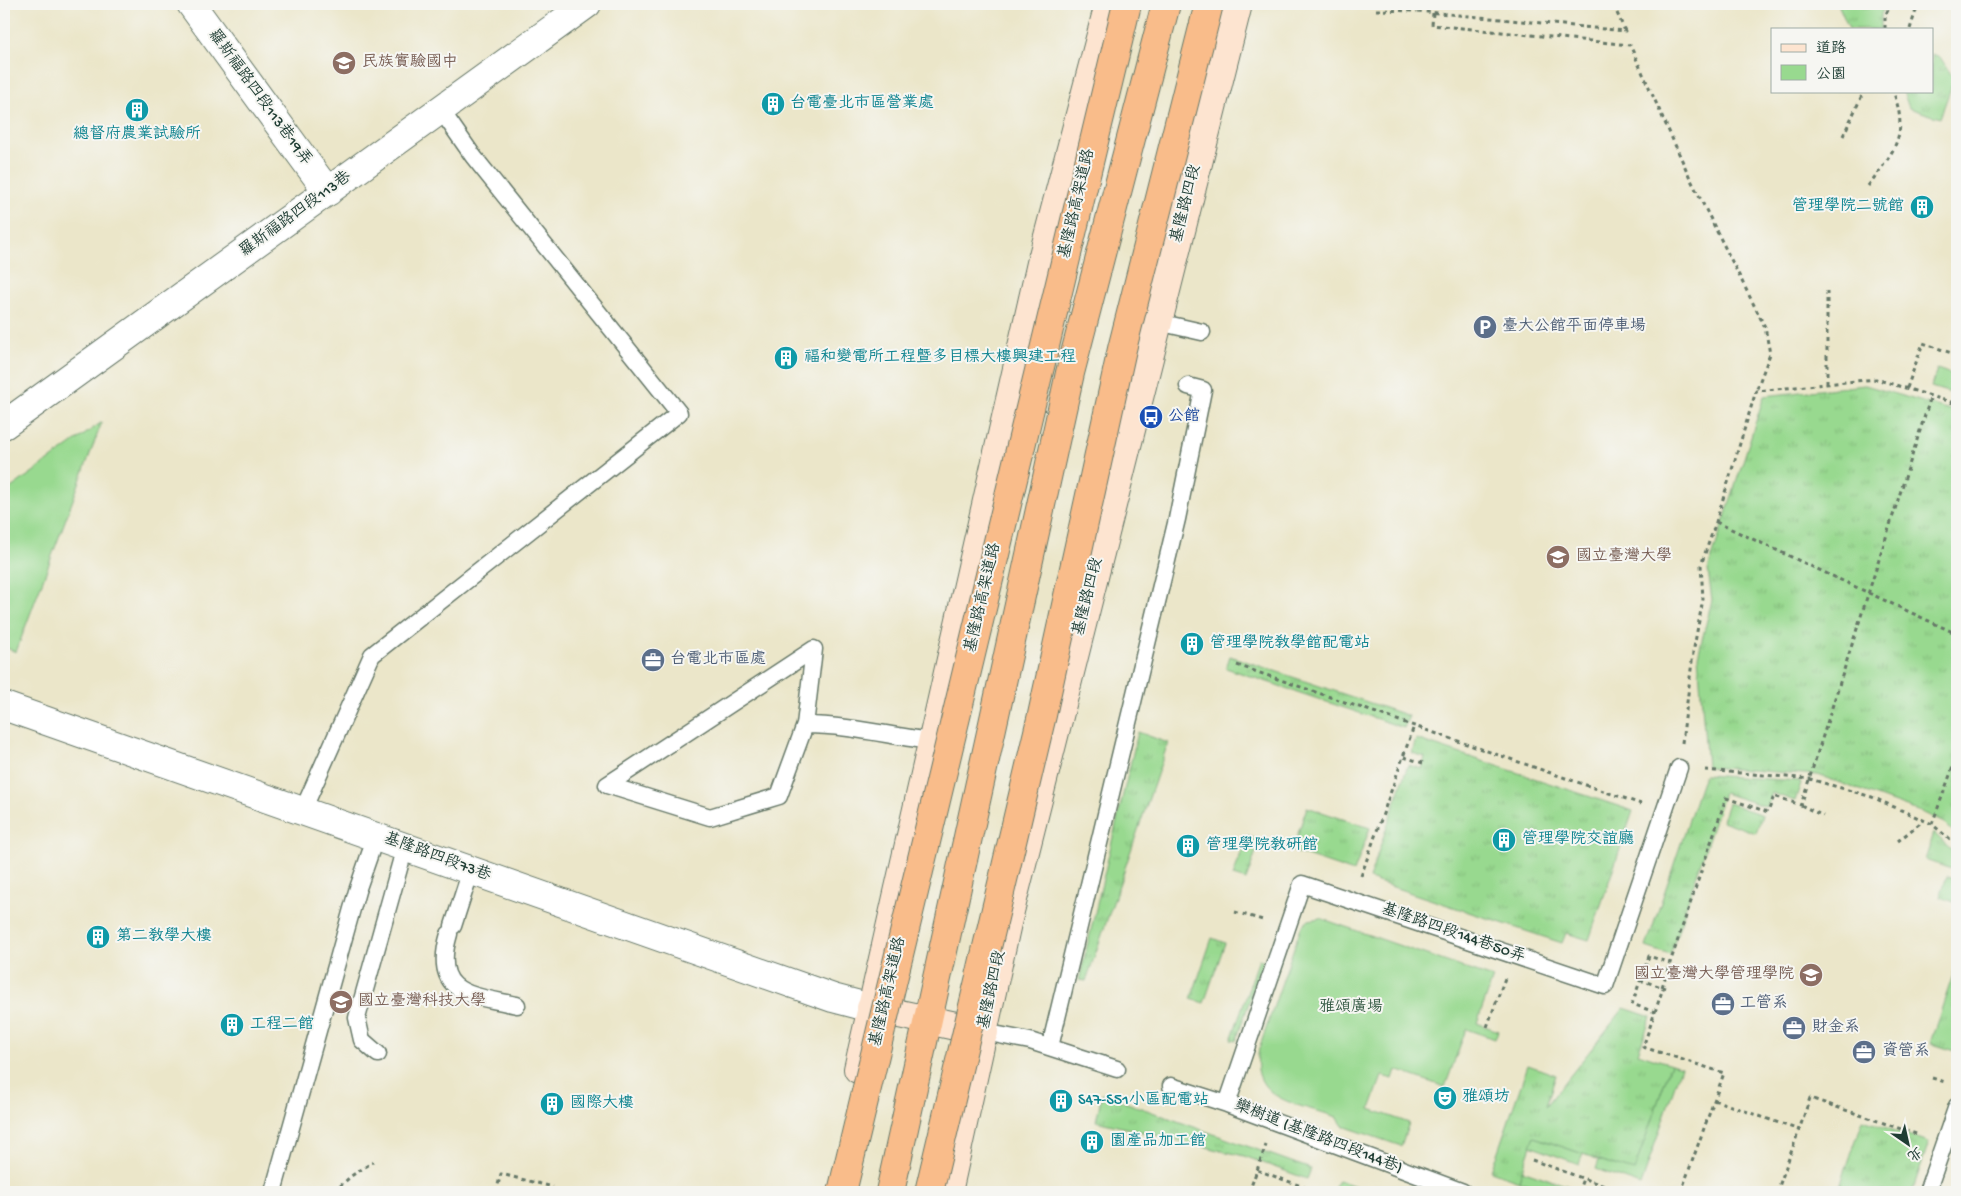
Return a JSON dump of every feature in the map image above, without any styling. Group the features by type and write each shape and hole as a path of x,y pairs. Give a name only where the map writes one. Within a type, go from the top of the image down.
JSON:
{"highway":[{"name":"基隆路高架道路","path":"842,1192 1127,4"},
{"path":"890,1192 1070,373 1166,4"},
{"path":"929,1192 1042,715 1122,349 1209,4"}],"main road":[{"path":"828,1192 1040,263 1108,4"},
{"name":"基隆路四段","path":"948,1192 1007,923 1238,4"},
{"path":"871,1008 984,1032"}],"street":[{"name":"羅斯福路四段113巷19弄","path":"191,4 328,192"},
{"name":"羅斯福路四段113巷","path":"4,424 587,4"},
{"name":"基隆路四段73巷","path":"4,706 304,810 833,998 871,1008"}],"lane":[{"path":"304,810 372,654 679,413 473,156 440,110"},
{"path":"1158,322 1202,332"},
{"path":"1050,1047 1181,500 1203,390 1188,386"},
{"path":"814,649 805,725 779,796 710,817 607,785 814,649"},
{"path":"805,725 838,725 932,741"},
{"name":"基隆路四段144巷50弄","path":"1227,1104 1302,884 1605,986 1679,768"},
{"path":"273,1192 354,900 376,836"},
{"path":"378,1054 362,1040 357,1018 405,847"},
{"path":"471,870 443,960 450,981 468,994 517,1005"},
{"path":"984,1032 1050,1047 1117,1068"},
{"name":"欒樹道 (基隆路四段144巷)","path":"1171,1086 1227,1104 1463,1192"},
{"path":"1927,1192 1957,1106"}],"path":[{"path":"1417,11 1419,4"},
{"path":"1376,10 1417,11 1625,32 1613,4"},
{"path":"1885,28 1885,16 1891,4"},
{"path":"1910,28 1918,4"},
{"path":"1434,13 1432,25 1630,44 1690,178 1765,328 1770,354 1756,391 1716,522 1700,565 1703,599 1693,653 1679,768"},
{"path":"1843,136 1864,92"},
{"path":"1868,186 1891,154 1900,133 1898,105 1893,92"},
{"path":"1827,291 1828,382"},
{"path":"1907,388 1923,343 1957,355"},
{"path":"1756,391 1828,382 1876,379 1957,404"},
{"path":"1801,805 1931,396"},
{"path":"1716,522 1957,634"},
{"path":"1237,665 1664,812"},
{"path":"1353,900 1414,726"},
{"path":"1932,824 1957,756"},
{"path":"1404,757 1423,764"},
{"path":"1697,769 1810,778 1872,797 1924,820 1932,824 1957,846"},
{"path":"1682,1192 1724,1073 1643,1047 1726,798 1768,812 1774,796 1801,805 1823,816"},
{"path":"1898,841 1924,820"},
{"path":"1487,1027 1513,955"},
{"path":"1655,1012 1632,1004 1648,956 1670,963"},
{"path":"1640,980 1663,988"},
{"path":"1777,1192 1810,1098 1944,1143"},
{"path":"1714,1100 1799,1130"},
{"path":"1249,1192 1266,1144"},
{"path":"1532,1160 1621,1192"},
{"path":"334,1192 351,1176 373,1162"},
{"path":"1257,1170 1315,1191"},
{"path":"496,1192 501,1174 553,1187"},
{"path":"1578,1192 1584,1179"}],"green space":[{"path":"1838,4 1887,4 1881,14 1881,28 1849,28"},
{"path":"1934,55 1940,57 1954,79 1940,118 1909,108 1903,92 1934,92"},
{"path":"1937,369 1957,376 1957,395 1931,387"},
{"path":"1865,385 1957,412 1957,835 1944,823 1926,814 1818,775 1707,767 1698,656 1712,600 1708,570 1764,396"},
{"path":"102,422 16,652 4,647 4,493"},
{"path":"1230,656 1409,716 1404,728 1226,668"},
{"path":"1138,732 1168,743 1086,981 1079,980"},
{"name":"管理學院交誼廳","path":"1416,739 1633,811 1589,940 1566,933 1562,943 1369,879 1408,765 1422,769 1425,757 1412,753"},
{"path":"1704,775 1800,781 1801,783 1795,801 1772,793 1767,807 1724,793 1670,955 1646,947"},
{"path":"1728,803 1762,815 1756,833 1722,821"},
{"path":"1307,807 1370,828 1354,872 1292,851"},
{"path":"1934,833 1957,855 1957,871 1925,860"},
{"path":"1247,836 1260,840 1246,880 1233,876"},
{"path":"1947,876 1957,879 1957,903 1940,897"},
{"name":"雅頌廣場","path":"1320,918 1493,978 1477,1023 1498,1031 1495,1039 1466,1029 1445,1087 1396,1070 1393,1079 1382,1076 1370,1109 1409,1123 1401,1146 1343,1126 1337,1117 1280,1098 1269,1090 1261,1080 1258,1066 1259,1049 1301,927 1309,920"},
{"path":"1212,938 1225,943 1204,1003 1191,999"},
{"path":"1259,959 1263,961 1236,1041 1231,1040"},
{"path":"1957,963 1957,1052 1930,1043"},
{"path":"1624,1008 1651,1017 1638,1053 1671,1064 1634,1172 1534,1137 1519,1181 1491,1171 1528,1065 1556,1075 1546,1106"},
{"path":"1671,1064 1681,1067 1641,1185 1596,1169 1599,1160 1634,1171"},
{"path":"1102,1094 1311,1169 1307,1179 1244,1156 1096,1121"},
{"path":"1863,1120 1929,1142 1912,1192 1838,1192"},
{"path":"1534,1137 1583,1154 1579,1164 1530,1146"},
{"path":"1522,1170 1571,1187 1569,1192 1552,1192 1519,1181"},
{"path":"1338,1180 1373,1192 1338,1192 1335,1186"}],"place":[{"name":"民族實驗國中","path":"344,63"},
{"name":"台電臺北市區營業處","path":"773,104"},
{"name":"總督府農業試驗所","path":"137,110"},
{"name":"管理學院二號館","path":"1922,207"},
{"name":"臺大公館平面停車場","path":"1485,327"},
{"name":"福和變電所工程暨多目標大樓興建工程","path":"786,358"},
{"name":"公館","path":"1151,417"},
{"name":"國立臺灣大學","path":"1558,557"},
{"name":"管理學院教學館配電站","path":"1192,644"},
{"name":"台電北市區處","path":"653,660"},
{"name":"管理學院交誼廳","path":"1504,840"},
{"name":"管理學院教研館","path":"1188,846"},
{"name":"第二教學大樓","path":"98,937"},
{"name":"國立臺灣大學管理學院","path":"1811,975"},
{"name":"國立臺灣科技大學","path":"341,1002"},
{"name":"工管系","path":"1723,1004"},
{"name":"工程二館","path":"232,1025"},
{"name":"財金系","path":"1794,1028"},
{"name":"資管系","path":"1864,1052"},
{"name":"雅頌坊","path":"1445,1098"},
{"name":"S47-S51小區配電站","path":"1061,1101"},
{"name":"國際大樓","path":"552,1104"},
{"name":"園產品加工館","path":"1092,1142"}]}
